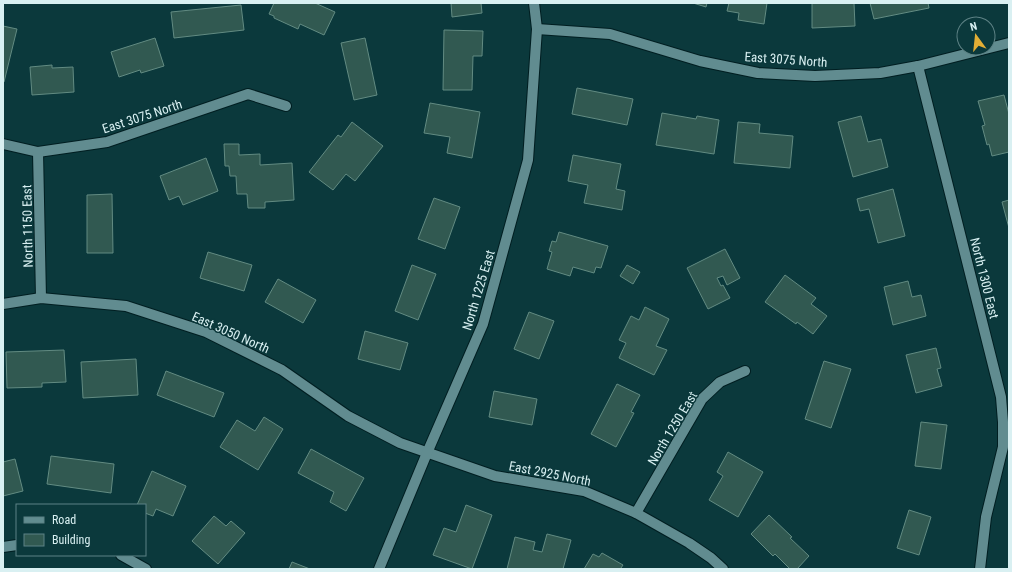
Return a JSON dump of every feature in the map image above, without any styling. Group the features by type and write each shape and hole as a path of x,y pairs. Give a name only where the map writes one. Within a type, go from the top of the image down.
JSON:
{"street":[{"name":"North 1225 East","path":"379,569 483,324 528,160 537,29 534,3"},
{"name":"East 3075 North","path":"537,29 610,34 700,61 758,73 815,76 873,74 918,66 1009,42"},
{"name":"North 1300 East","path":"918,66 1001,397 1003,447 986,517 980,569"},
{"name":"East 3075 North","path":"3,144 38,152 107,142 248,94 286,106"},
{"name":"North 1150 East","path":"38,152 41,298"},
{"name":"East 3050 North","path":"3,304 41,298 126,306 206,332 282,370 348,416 400,443 427,453"},
{"name":"North 1250 East","path":"636,513 702,399 720,382 745,371"},
{"name":"East 2925 North","path":"427,453 495,476 584,491 636,513 689,543 711,558 723,569"},
{"path":"3,547 16,544"},
{"path":"123,556 146,569"}],"building":[{"path":"274,3 315,3 335,12 324,35 300,24 298,29 274,18 274,16 269,14"},
{"path":"451,3 481,3 482,13 452,17"},
{"path":"693,3 707,3 706,7"},
{"path":"729,3 767,3 764,24 738,20 739,13 727,11"},
{"path":"812,3 854,3 855,26 812,28"},
{"path":"870,3 928,3 929,8 874,19"},
{"path":"241,5 244,30 174,38 171,12"},
{"path":"3,26 17,29 4,82 3,81"},
{"path":"444,30 483,31 482,56 473,56 472,90 443,90"},
{"path":"155,38 164,66 141,73 140,70 119,77 111,52"},
{"path":"365,38 377,95 354,100 341,43"},
{"path":"52,65 52,68 73,67 74,92 32,95 30,67"},
{"path":"577,88 633,99 627,125 572,114"},
{"path":"1004,95 1009,114 1009,152 992,156 989,144 987,145 982,126 985,125 978,101"},
{"path":"430,103 480,112 472,158 447,153 450,137 424,133"},
{"path":"662,113 696,119 697,116 719,120 714,154 656,145"},
{"path":"861,116 868,142 881,139 888,167 853,177 838,122"},
{"path":"352,122 383,146 355,181 346,174 333,190 309,172 338,135 341,137"},
{"path":"738,122 760,124 759,133 793,136 790,168 734,163"},
{"path":"224,144 239,144 239,155 260,154 260,165 292,163 294,200 265,202 265,208 248,208 247,194 237,194 236,176 230,176 229,166 225,166"},
{"path":"573,155 621,164 616,189 625,191 622,210 584,203 588,185 568,181"},
{"path":"206,158 218,191 183,205 179,196 169,200 160,176"},
{"path":"893,189 905,236 878,243 869,209 860,211 857,199"},
{"path":"112,194 113,253 87,253 87,195"},
{"path":"434,198 460,207 445,249 418,239"},
{"path":"1009,200 1009,228 1002,202"},
{"path":"559,232 608,246 601,268 596,267 594,273 573,267 570,276 547,269 552,252 549,251 552,241 556,242"},
{"path":"725,249 740,278 727,285 723,276 717,278 721,286 723,285 730,298 708,309 687,268"},
{"path":"208,252 252,265 244,291 200,278"},
{"path":"412,265 436,274 418,320 395,311"},
{"path":"627,265 640,272 633,284 620,276"},
{"path":"785,275 816,298 811,304 827,316 813,334 765,302"},
{"path":"278,279 316,300 303,323 265,302"},
{"path":"908,281 912,297 921,295 926,316 893,325 884,287"},
{"path":"645,307 669,319 656,346 667,350 654,375 619,358 626,343 619,340 631,316 639,320"},
{"path":"529,312 554,321 539,359 514,349"},
{"path":"365,331 408,343 400,370 358,359"},
{"path":"936,348 941,368 937,369 942,386 916,393 906,355"},
{"path":"64,350 66,382 42,383 42,387 7,388 6,352"},
{"path":"136,359 138,395 83,398 81,362"},
{"path":"824,361 851,369 831,428 805,419"},
{"path":"166,371 224,393 214,417 157,395"},
{"path":"617,384 640,395 631,412 634,413 616,447 591,434"},
{"path":"494,391 537,399 532,425 489,417"},
{"path":"264,417 283,429 258,470 220,447 237,420 255,431"},
{"path":"921,422 947,425 941,469 915,466"},
{"path":"311,449 364,478 346,511 330,502 334,492 298,473"},
{"path":"728,452 763,472 738,517 709,500 723,476 717,472"},
{"path":"51,456 114,464 111,493 47,484"},
{"path":"15,459 23,491 3,496 3,462"},
{"path":"152,471 186,486 173,516 156,509 153,516 146,513 146,504 137,504"},
{"path":"466,505 492,515 472,569 433,555 444,528 456,532"},
{"path":"909,510 931,517 919,555 897,548"},
{"path":"769,515 809,556 797,569 790,569 775,554 773,556 751,534"},
{"path":"214,516 226,526 231,521 245,533 218,564 192,541"},
{"path":"547,534 571,540 563,569 507,569 515,537 535,542 533,550 542,552"},
{"path":"602,553 623,565 621,568 622,569 584,569 593,554 599,557"},
{"path":"292,562 310,569 289,569"}]}
